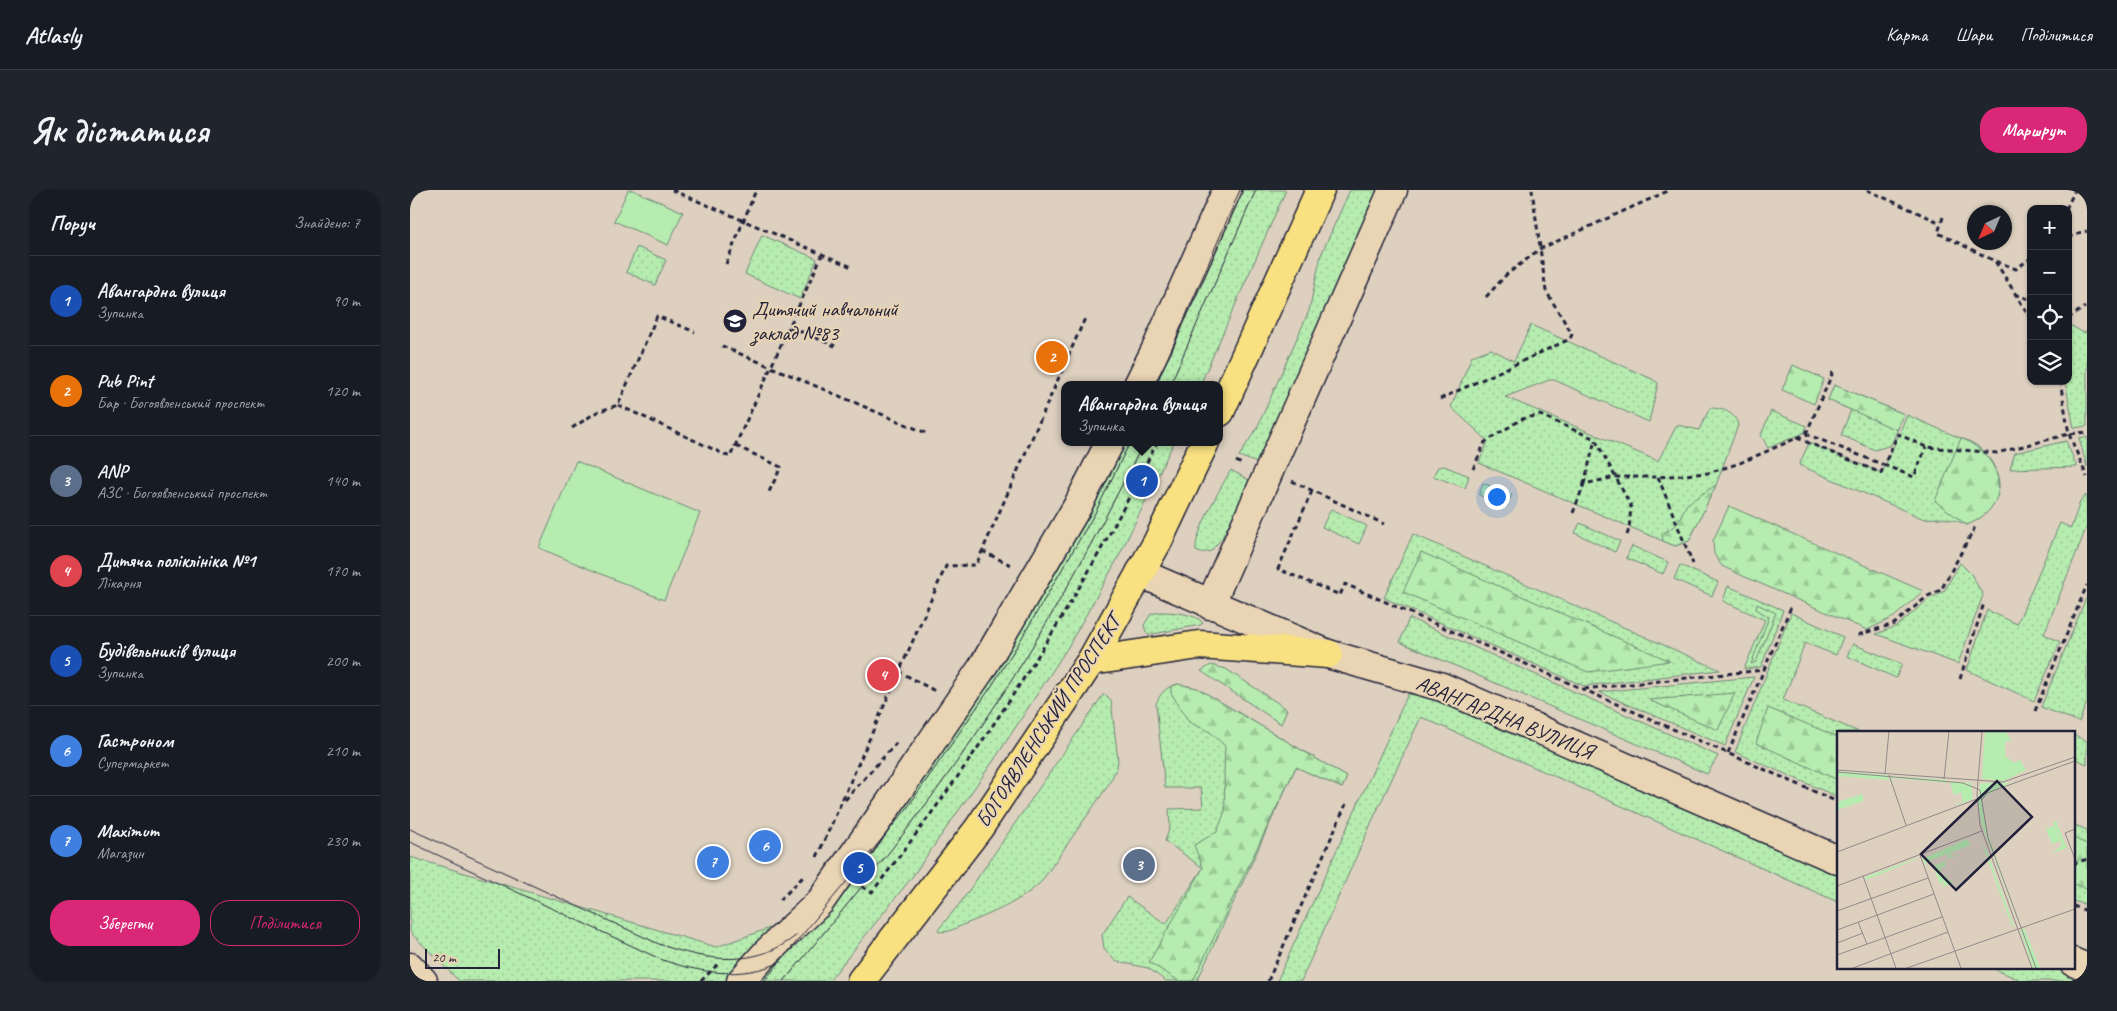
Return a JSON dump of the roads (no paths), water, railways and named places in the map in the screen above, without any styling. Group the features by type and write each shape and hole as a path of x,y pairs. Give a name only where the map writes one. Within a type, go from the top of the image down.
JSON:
{"main road":[{"path":"1223,405 1320,190"},
{"name":"БОГОЯВЛЕНСЬКИЙ ПРОСПЕКТ","path":"861,981 979,828 1091,661 1158,541 1202,446"},
{"path":"1091,661 1198,645 1328,654"}],"street":[{"path":"1140,381 1227,190"},
{"path":"1210,605 1393,190"},
{"path":"742,981 767,952 820,902 982,668 1077,507 1108,446"},
{"name":"АВАНГАРДНА ВУЛИЦЯ","path":"1140,573 1210,605 1328,654 1442,687 1837,860"},
{"path":"2074,962 2087,968"},
{"path":"410,967 424,981"}],"tram line":[{"path":"1158,381 1240,190"},
{"path":"1172,381 1256,190"},
{"path":"764,981 905,811 991,687 1095,513 1128,446"},
{"path":"784,981 912,823 983,724 1027,656 1068,586 1142,446"},
{"path":"410,829 659,944 694,955 730,959 747,957 781,946 797,935"},
{"path":"410,842 660,959 675,964 705,971 735,973 766,968 781,962"}],"place":[{"name":"Дитячий навчальний заклад №83","path":"735,321"},
{"name":"Pub Pint","path":"1052,357"},
{"name":"Авангардна вулиця","path":"1142,481"},
{"name":"Дитяча поліклініка №1","path":"883,675"},
{"name":"Гастроном","path":"765,846"},
{"name":"Maximum","path":"713,862"},
{"name":"ANP","path":"1139,865"},
{"name":"Будівельників вулиця","path":"859,868"}]}
